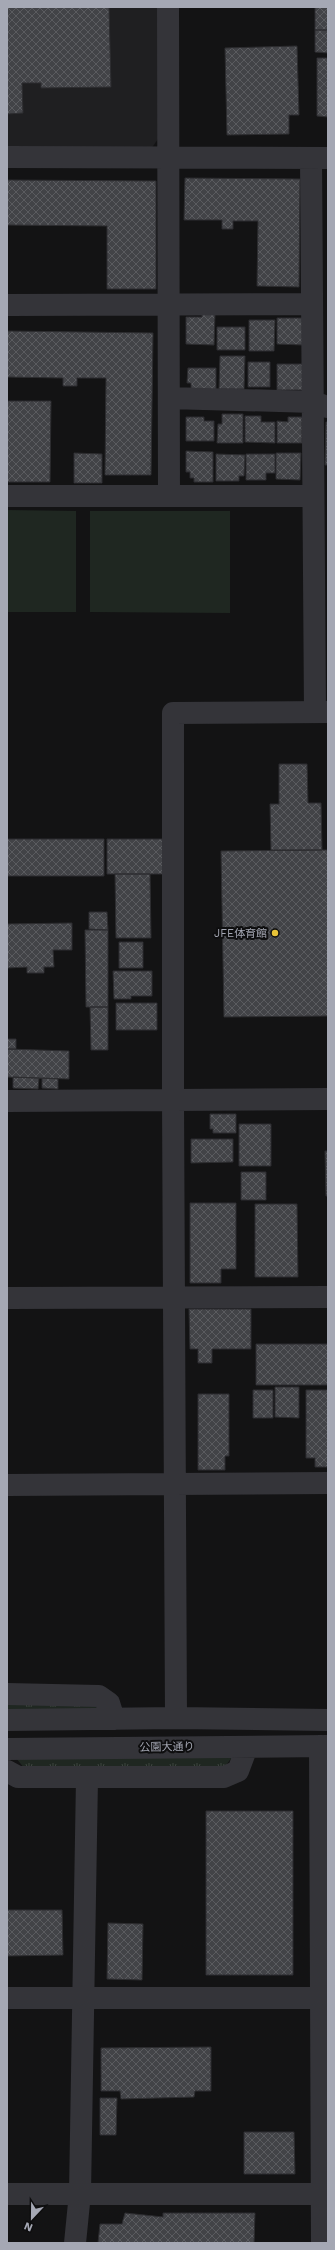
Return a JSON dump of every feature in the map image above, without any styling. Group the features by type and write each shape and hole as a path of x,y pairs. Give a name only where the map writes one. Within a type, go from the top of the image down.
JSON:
{"street":[{"path":"168,7 169,494"},
{"path":"7,158 319,158 311,304 321,405 313,496 321,589 322,712 173,713 176,1718"},
{"path":"7,305 311,304"},
{"path":"169,398 321,405"},
{"path":"7,496 169,494 313,496"},
{"path":"7,1101 328,1099"},
{"path":"7,1298 328,1297"},
{"path":"7,1485 328,1483"},
{"path":"7,1694 99,1696 109,1704 114,1719"},
{"path":"7,1720 176,1718 328,1720"},
{"path":"322,2243 325,2194 324,1746"},
{"name":"公園大通り","path":"7,1749 324,1746"},
{"path":"7,1771 18,1777 224,1777 238,1771 247,1747"},
{"path":"74,2243 80,2193 87,1778"},
{"path":"7,1998 324,1998"},
{"path":"7,2194 325,2194"}],"shaded area":[{"path":"7,7 158,7 158,139 151,149 7,146"}],"green space":[{"path":"7,510 76,511 76,612 7,612"},
{"path":"90,511 230,511 230,613 90,612"},
{"path":"98,1701 104,1710 7,1711 7,1702"},
{"path":"232,1757 224,1768 25,1769 16,1758"}],"building":[{"path":"7,7 109,7 111,87 41,88 41,83 22,83 23,113 7,114"},
{"path":"315,7 328,7 328,30 315,30"},
{"path":"315,30 328,30 328,53 315,52"},
{"path":"297,46 299,115 289,115 289,134 227,135 225,48"},
{"path":"317,58 328,58 328,117 317,116"},
{"path":"185,178 300,179 299,287 257,286 258,221 233,221 233,229 222,229 222,220 184,220"},
{"path":"7,180 156,181 156,289 107,289 107,226 7,225"},
{"path":"202,313 215,313 214,345 186,344 186,317 202,317"},
{"path":"277,318 303,318 303,345 277,344"},
{"path":"249,320 275,320 274,351 249,351"},
{"path":"217,327 245,327 245,350 217,350"},
{"path":"7,331 153,333 151,475 105,475 106,378 77,378 77,386 63,386 63,378 7,377"},
{"path":"220,356 245,356 244,389 219,389"},
{"path":"248,362 270,362 270,387 248,387"},
{"path":"277,364 305,364 305,390 277,390"},
{"path":"188,368 216,368 216,392 191,392 191,383 187,383"},
{"path":"7,401 51,401 50,482 7,482"},
{"path":"222,414 243,414 243,443 217,443 218,424 222,424"},
{"path":"245,416 261,416 261,422 275,422 275,443 245,442"},
{"path":"186,417 204,417 204,421 214,421 214,441 186,441"},
{"path":"288,417 302,417 302,443 277,443 277,421 288,422"},
{"path":"326,422 328,422 328,465 325,465"},
{"path":"186,451 213,452 213,482 194,482 194,478 190,478 190,472 186,472"},
{"path":"74,453 102,454 102,483 74,483"},
{"path":"276,453 301,453 300,480 276,479"},
{"path":"216,454 245,455 244,476 239,476 239,481 216,481"},
{"path":"246,454 275,454 275,473 266,473 266,480 246,480"},
{"path":"279,764 307,764 308,803 321,803 322,850 271,850 270,804 279,804"},
{"path":"7,839 104,839 104,876 7,876"},
{"path":"107,839 164,839 164,874 107,874"},
{"name":"JFE体育館","path":"328,850 328,1016 224,1017 221,851"},
{"path":"115,874 150,874 151,938 116,938"},
{"path":"89,912 107,912 108,930 89,929"},
{"path":"72,923 72,950 53,950 54,967 44,967 44,973 27,973 27,967 7,968 7,924"},
{"path":"85,930 108,930 108,1007 86,1007"},
{"path":"119,942 143,942 143,968 119,968"},
{"path":"113,971 152,971 152,996 131,996 131,999 114,999"},
{"path":"116,1003 157,1003 157,1030 116,1030"},
{"path":"90,1007 108,1007 108,1050 91,1050"},
{"path":"7,1039 16,1039 16,1049 7,1049"},
{"path":"7,1049 69,1051 69,1079 7,1077"},
{"path":"13,1077 39,1078 38,1089 13,1088"},
{"path":"42,1078 58,1079 58,1089 42,1088"},
{"path":"210,1114 236,1114 236,1133 213,1133 213,1129 210,1129"},
{"path":"239,1124 271,1124 271,1166 239,1166"},
{"path":"191,1139 233,1139 233,1162 191,1163"},
{"path":"325,1151 328,1151 328,1196 326,1196"},
{"path":"241,1172 266,1172 266,1200 241,1200"},
{"path":"190,1203 236,1203 236,1269 221,1269 221,1283 190,1283"},
{"path":"255,1204 297,1204 298,1277 255,1277"},
{"path":"189,1309 251,1309 251,1349 212,1349 212,1363 198,1363 198,1349 190,1349"},
{"path":"256,1344 328,1344 328,1385 256,1385"},
{"path":"275,1387 299,1387 299,1418 275,1417"},
{"path":"253,1390 273,1390 273,1418 253,1418"},
{"path":"306,1390 328,1390 328,1467 315,1467 315,1458 306,1458"},
{"path":"198,1394 229,1394 229,1456 225,1456 225,1470 198,1470"},
{"path":"206,1811 293,1811 293,1975 206,1975"},
{"path":"7,1910 62,1910 63,1955 7,1956"},
{"path":"108,1923 143,1924 142,1980 107,1979"},
{"path":"211,2047 211,2091 195,2091 194,2097 121,2099 120,2091 101,2091 101,2048"},
{"path":"100,2098 117,2098 116,2135 100,2135"},
{"path":"244,2132 294,2132 295,2174 244,2174"},
{"path":"125,2213 163,2217 163,2213 255,2213 254,2243 98,2243 100,2224 122,2224"}],"place":[{"name":"JFE体育館","path":"275,933"}]}
